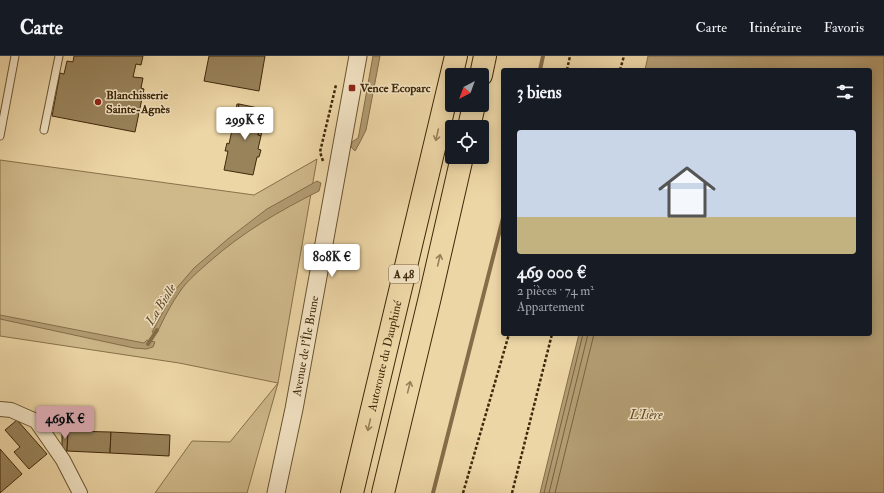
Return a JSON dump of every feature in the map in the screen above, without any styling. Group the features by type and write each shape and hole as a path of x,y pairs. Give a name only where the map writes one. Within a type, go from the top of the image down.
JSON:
{"highway":[{"name":"Autoroute du Dauphiné","path":"352,493 456,56"},
{"path":"482,68 485,56"},
{"name":"A 48","path":"383,493 460,164"}],"street":[{"name":"Avenue de l'Île Brune","path":"276,493 294,409 358,56"},
{"path":"2,408 11,410 36,421 63,460 80,493"}],"lane":[{"path":"0,136 15,56"},
{"path":"44,130 60,56"}],"path":[{"path":"567,68 570,56"},
{"path":"621,68 624,56"},
{"path":"463,493 508,336"},
{"path":"512,493 551,336"}],"shaded area":[{"path":"317,159 278,383 179,363 0,336 0,160 254,195"},
{"path":"278,383 247,493 155,493 192,441 230,442"}],"water":[{"path":"373,56 380,56 366,130 355,151 351,147 352,142 358,138 359,134"},
{"name":"L'Isère","path":"648,56 884,56 884,493 540,493 579,336 872,336 872,68 645,68"},
{"path":"317,181 321,183 319,191 276,214 248,232 222,251 198,272 177,295 157,333 152,332 175,290 194,268 229,238 267,209"},
{"path":"0,315 144,343 147,340 155,342 153,347 146,349 134,348 0,319"}],"building":[{"name":"Blanchisserie Sainte-Agnès","path":"74,56 143,56 141,65 136,64 133,77 143,78 141,88 144,89 135,132 52,116 60,73 64,74 67,61 73,62"},
{"path":"209,56 265,56 259,91 204,81"},
{"path":"237,104 239,104 234,131 232,130"},
{"path":"239,104 263,109 258,135 261,136 258,149 261,150 259,157 257,157 253,175 224,170 228,151 225,151 227,143 229,144 232,130 234,131"},
{"path":"263,109 266,109 261,136 258,135"},
{"path":"222,122 229,123 227,130 221,129"},
{"path":"17,420 47,454 29,469 14,452 20,447 5,430"},
{"path":"62,430 68,431 67,451 62,451"},
{"path":"68,431 111,432 110,453 67,451"},
{"path":"111,432 170,435 169,456 110,453"},
{"path":"0,449 22,474 0,493"}],"waterway":[{"path":"540,68 543,56"},
{"path":"433,493 501,226"},
{"name":"La Biolle","path":"148,344 157,330"}],"place":[{"name":"Vence Ecoparc","path":"352,88"},
{"name":"Blanchisserie Sainte-Agnès","path":"98,102"}]}
